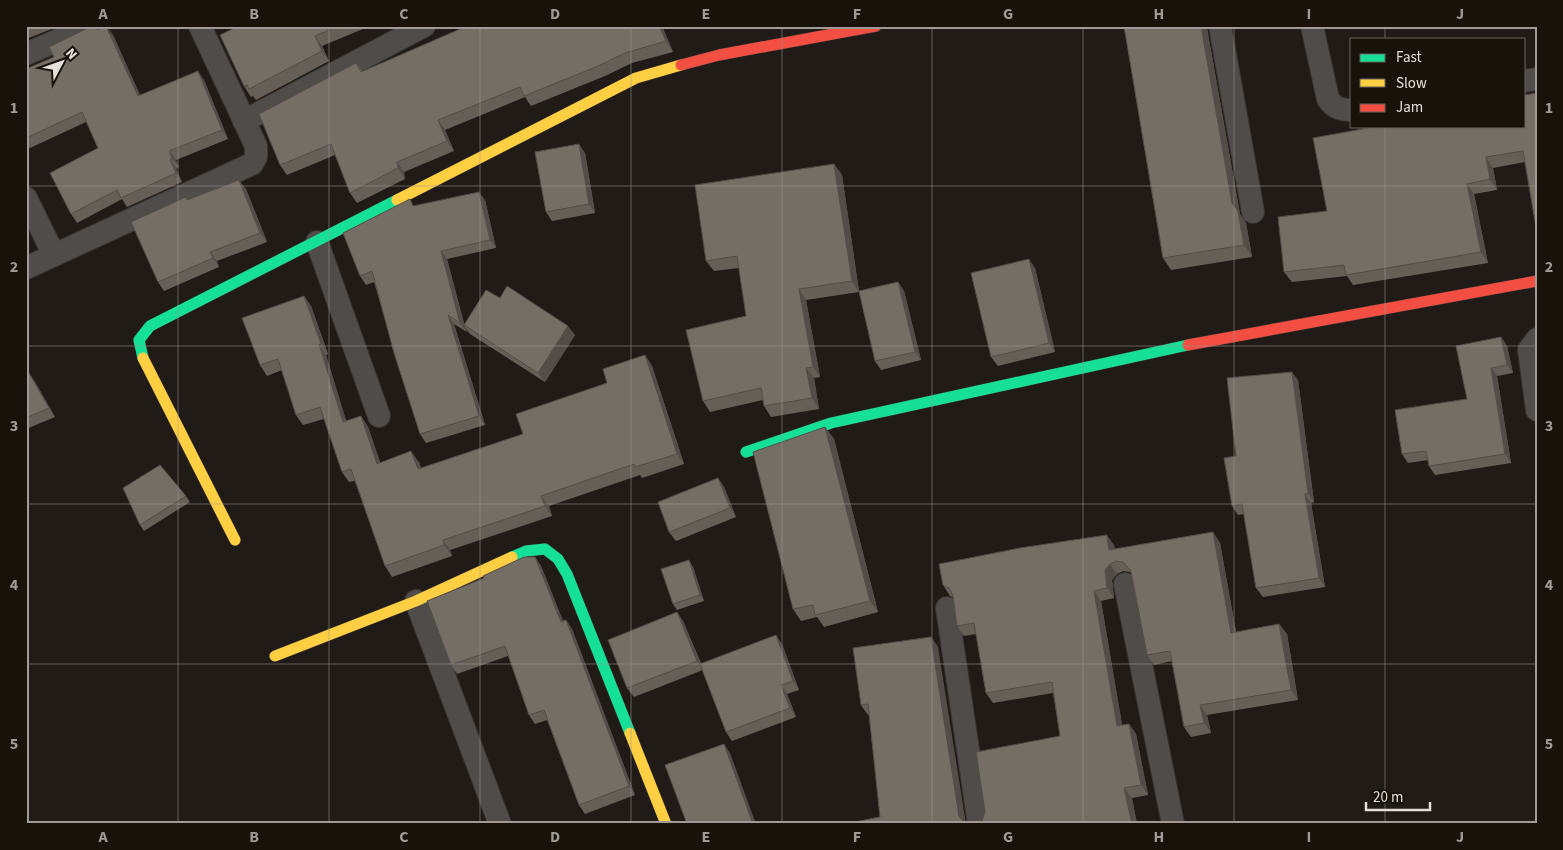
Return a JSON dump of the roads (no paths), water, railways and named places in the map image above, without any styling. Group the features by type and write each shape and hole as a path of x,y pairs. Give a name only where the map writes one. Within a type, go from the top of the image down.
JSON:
{"street":[{"path":"26,54 91,26"},
{"path":"26,268 252,164 256,157 256,146 200,26"},
{"path":"244,121 424,26"},
{"path":"235,540 148,370 137,343 139,335 150,326 636,78 719,55 876,26"},
{"path":"1220,26 1253,212"},
{"path":"1312,26 1328,99 1332,106 1350,110"},
{"path":"26,198 54,255"},
{"path":"317,242 379,416"},
{"path":"746,452 831,423 1142,354 1537,281"},
{"path":"1537,340 1528,350 1537,410"},
{"path":"275,656 416,601 526,551 545,549 558,559 567,574 666,824"},
{"path":"1125,584 1173,824"},
{"path":"416,601 500,824"},
{"path":"947,608 979,824"}]}
